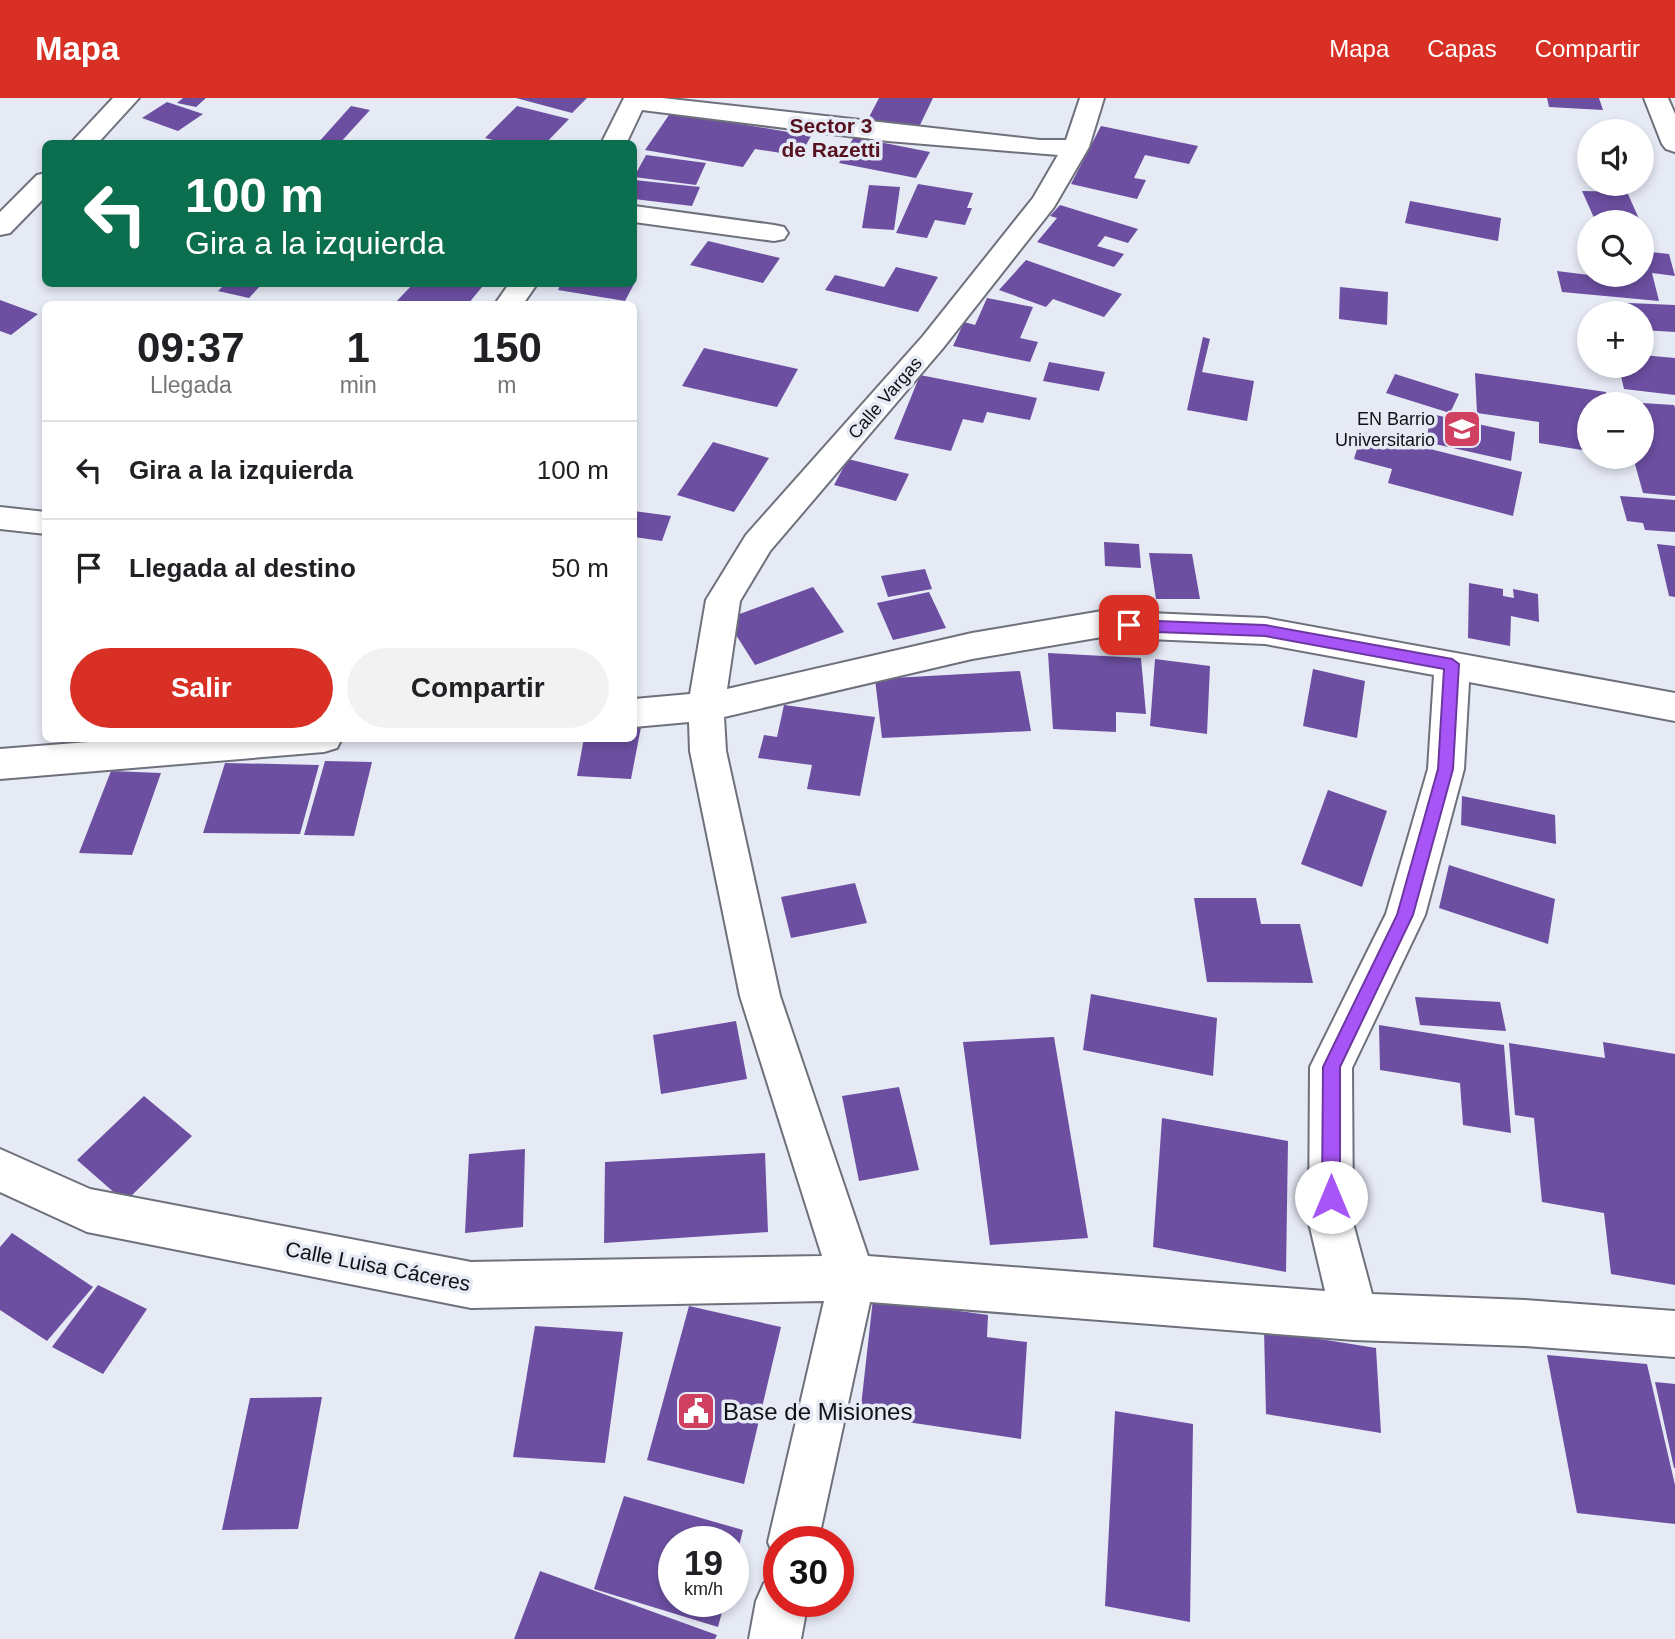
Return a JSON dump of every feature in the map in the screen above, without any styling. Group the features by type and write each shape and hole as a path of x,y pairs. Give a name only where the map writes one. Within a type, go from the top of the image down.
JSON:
{"street":[{"path":"86,140 127,98"},
{"name":"Calle Vargas","path":"852,1278 760,996 708,751 706,707 723,600 758,543 933,342 1045,201 1076,147 1092,98"},
{"path":"1656,98 1675,144"},
{"path":"615,140 635,100 888,134 1040,148 1076,147"},
{"path":"0,227 42,185"},
{"path":"637,214 774,233"},
{"path":"0,518 42,523"},
{"path":"637,713 706,707 972,646 1102,624 1265,631 1675,708"},
{"path":"1354,1317 1331,1223 1331,1067 1405,915 1446,769 1452,664"},
{"path":"0,764 274,742"},
{"name":"Calle Luisa Cáceres","path":"0,1170 88,1210 471,1285 852,1278 1354,1317 1525,1323 1675,1334"},
{"path":"797,1526 852,1278"},
{"path":"775,1639 779,1617"}],"building":[{"path":"183,98 206,98 196,107 177,103"},
{"path":"516,98 587,98 572,113"},
{"path":"879,98 933,98 918,129 867,121"},
{"path":"1547,98 1599,98 1603,110 1549,107"},
{"path":"167,102 203,114 178,131 142,118"},
{"path":"351,106 370,110 343,140 321,140"},
{"path":"517,106 569,119 549,140 485,138"},
{"path":"671,112 811,136 800,156 755,149 743,167 645,150"},
{"path":"1101,126 1198,146 1189,164 1145,155 1134,178 1146,180 1137,199 1071,184"},
{"path":"854,137 930,152 916,178 839,163"},
{"path":"646,155 706,163 696,185 637,177 637,172"},
{"path":"637,180 700,187 692,206 637,199"},
{"path":"918,184 973,193 967,208 972,208 965,225 935,220 927,238 896,233"},
{"path":"869,185 900,187 894,230 862,228"},
{"path":"1584,196 1629,196 1635,210 1591,210"},
{"path":"1410,201 1501,218 1498,241 1405,223"},
{"path":"1060,205 1138,229 1128,243 1105,236 1097,246 1124,254 1114,267 1037,242 1057,218 1050,216"},
{"path":"708,241 780,258 763,283 690,265"},
{"path":"1654,252 1669,254 1675,276 1654,273"},
{"path":"1026,260 1122,294 1104,317 1053,299 1046,307 999,290"},
{"path":"896,267 938,277 918,312 825,290 835,275 884,287"},
{"path":"1557,271 1577,274 1577,287 1654,287 1654,281 1659,301 1562,292"},
{"path":"222,287 259,287 249,298 218,291"},
{"path":"410,287 482,287 470,301 397,301"},
{"path":"560,287 632,287 625,301 558,290"},
{"path":"1340,287 1388,292 1387,325 1339,319"},
{"path":"987,298 1033,307 1020,338 1038,342 1030,362 953,346 964,322 975,325"},
{"path":"0,300 38,314 11,335 0,331"},
{"path":"1654,304 1675,305 1675,332 1654,331"},
{"path":"1203,337 1210,339 1202,372 1254,381 1247,421 1187,410"},
{"path":"704,348 798,369 777,407 682,386"},
{"path":"1654,356 1675,358 1675,395 1624,389 1621,378 1654,378"},
{"path":"1049,362 1105,372 1099,391 1043,381"},
{"path":"1475,373 1606,392 1577,392 1577,449 1539,443 1539,422 1477,413"},
{"path":"1395,374 1459,394 1450,413 1386,393"},
{"path":"920,375 1037,398 1030,420 987,412 983,423 963,419 951,451 894,439"},
{"path":"1654,404 1674,405 1675,496 1643,493 1636,469 1654,469"},
{"path":"1431,414 1515,432 1511,461 1426,442"},
{"path":"1362,432 1522,472 1513,516 1388,483 1392,469 1354,459"},
{"path":"713,442 769,458 734,512 677,495"},
{"path":"848,459 909,474 896,501 834,485"},
{"path":"1620,496 1675,500 1675,532 1645,530 1643,523 1627,521"},
{"path":"637,511 671,516 662,541 637,537"},
{"path":"1104,542 1139,544 1141,568 1105,566"},
{"path":"1657,544 1675,546 1675,597 1669,596"},
{"path":"1149,553 1192,554 1200,599 1156,599"},
{"path":"925,569 932,589 888,597 881,576"},
{"path":"1469,583 1503,589 1503,596 1514,598 1513,589 1538,594 1539,622 1511,616 1510,646 1468,638"},
{"path":"813,587 844,632 755,665 726,619"},
{"path":"929,592 946,628 893,640 877,603"},
{"path":"1048,653 1141,658 1146,714 1116,712 1116,732 1053,729"},
{"path":"1155,659 1210,666 1207,734 1150,726"},
{"path":"1313,669 1365,681 1357,738 1303,726"},
{"path":"1020,671 1031,731 882,738 875,679"},
{"path":"784,705 875,717 860,796 807,789 812,765 758,758 764,735 777,737"},
{"path":"637,722 642,722 631,779 577,776 583,742 637,742"},
{"path":"325,761 372,762 354,836 304,835"},
{"path":"225,763 319,765 300,834 203,833"},
{"path":"111,771 161,773 132,855 79,853"},
{"path":"1328,790 1387,811 1362,887 1301,864"},
{"path":"1462,796 1555,815 1556,844 1461,825"},
{"path":"1449,865 1555,899 1548,944 1439,908"},
{"path":"855,883 867,923 791,938 781,897"},
{"path":"1194,898 1256,898 1261,924 1300,924 1313,983 1207,982"},
{"path":"1091,994 1217,1018 1213,1076 1083,1050"},
{"path":"1415,997 1500,1002 1506,1031 1420,1025"},
{"path":"736,1021 747,1079 661,1094 653,1035"},
{"path":"1379,1025 1504,1045 1511,1133 1463,1125 1460,1083 1380,1070"},
{"path":"1054,1037 1088,1238 990,1245 963,1042"},
{"path":"1603,1042 1675,1054 1675,1285 1611,1274 1604,1213 1542,1202 1534,1118 1515,1115 1509,1043 1605,1058"},
{"path":"899,1087 919,1170 859,1181 842,1096"},
{"path":"144,1096 192,1136 125,1202 77,1160"},
{"path":"1162,1118 1288,1141 1286,1272 1153,1247"},
{"path":"525,1149 523,1227 465,1233 469,1154"},
{"path":"765,1153 768,1232 604,1243 605,1162"},
{"path":"12,1233 93,1287 47,1341 0,1310 0,1247"},
{"path":"98,1285 147,1309 103,1374 52,1347"},
{"path":"873,1299 988,1315 987,1337 1027,1342 1021,1439 860,1415"},
{"path":"689,1306 781,1327 744,1484 647,1460"},
{"path":"535,1326 623,1332 605,1463 513,1457"},
{"path":"1264,1330 1376,1348 1381,1433 1266,1414"},
{"path":"1547,1355 1647,1364 1675,1485 1675,1524 1577,1513"},
{"path":"1655,1382 1675,1384 1675,1468 1674,1468"},
{"path":"322,1397 298,1529 222,1530 250,1398"},
{"path":"1115,1411 1193,1424 1190,1622 1105,1606"},
{"path":"624,1496 729,1526 658,1526 658,1609 594,1589"},
{"path":"540,1571 658,1614 658,1617 667,1617 717,1635 715,1639 514,1639"},
{"path":"685,1617 721,1617 718,1627"}],"place":[{"name":"EN Barrio Universitario","path":"1462,429"},
{"name":"Base de Misiones","path":"696,1411"}],"district":[{"name":"Sector 3 de Razetti","path":"831,137"}],"route":[{"path":"1129,625 1265,631 1452,664 1446,769 1405,915 1331,1067 1331,1197"}]}
